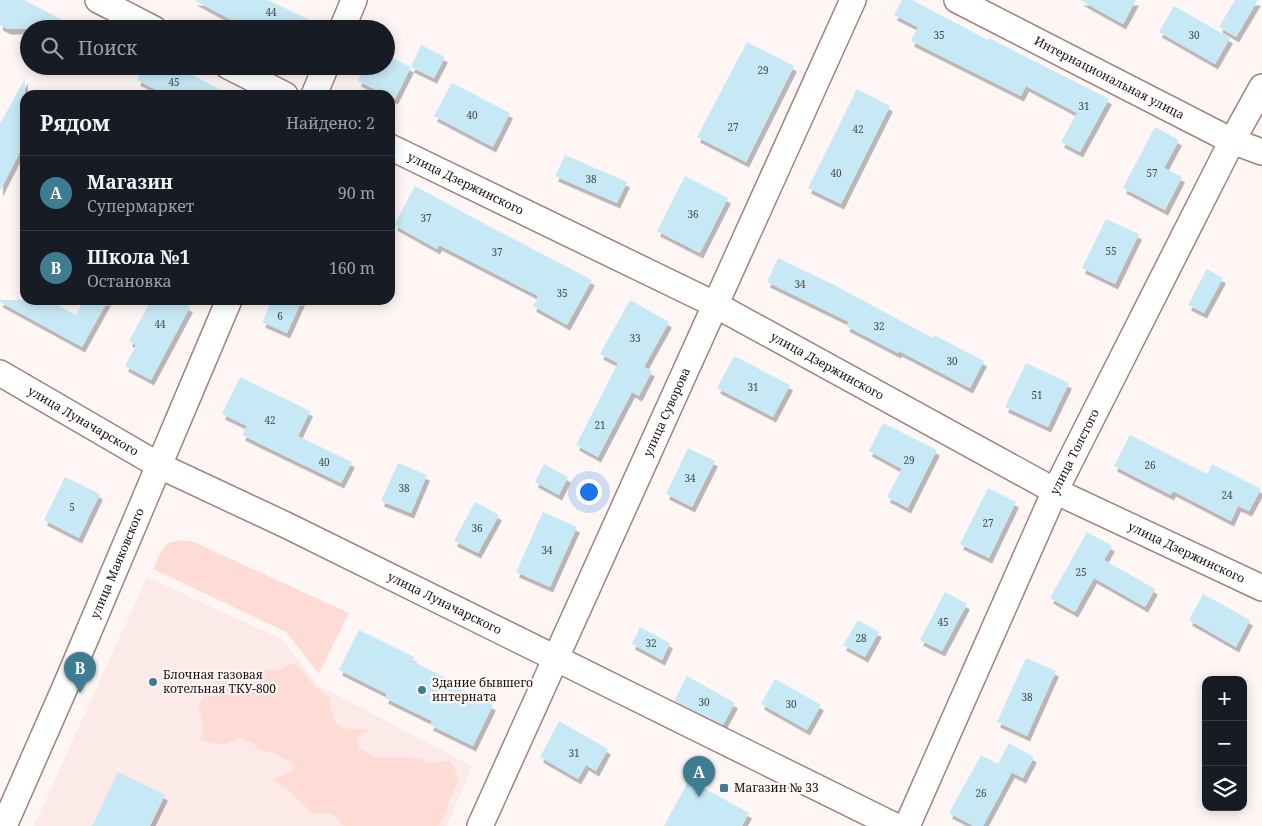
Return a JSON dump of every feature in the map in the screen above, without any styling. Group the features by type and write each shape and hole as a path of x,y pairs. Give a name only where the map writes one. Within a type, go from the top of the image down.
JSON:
{"street":[{"path":"98,0 137,20"},
{"path":"346,20 354,0"},
{"name":"улица Суворова","path":"480,826 714,304 854,0"},
{"name":"Интернациональная улица","path":"957,0 1232,141 1262,152"},
{"path":"246,75 275,90"},
{"path":"316,90 322,75"},
{"name":"улица Толстого","path":"907,826 1055,491 1232,141 1262,87"},
{"name":"улица Дзержинского","path":"395,148 714,304 1055,491 1262,588"},
{"name":"улица Маяковского","path":"4,817 66,685 227,305"},
{"name":"улица Луначарского","path":"0,373 160,466 286,525 895,826"}],"shaded area":[{"path":"180,540 194,542 349,613 319,674 286,632 153,569 167,543"},
{"path":"147,577 283,640 317,685 472,766 447,826 34,826"},
{"path":"295,663 315,687 329,697 333,716 339,726 351,729 370,729 357,738 359,748 375,757 421,758 428,763 449,761 455,768 458,780 439,826 344,826 337,818 330,814 312,814 286,788 272,779 293,771 293,763 272,752 259,750 253,743 241,738 221,745 201,740 202,723 198,706 208,689 218,678 247,677 257,670 278,670"}],"building":[{"path":"0,0 24,0 63,20 20,20 20,29 8,29 0,25"},
{"path":"194,0 268,0 309,20 231,20"},
{"path":"902,0 912,0 988,40 989,38 1109,99 1080,152 1061,142 1077,113 1026,86 1021,96 911,41 918,27 894,15"},
{"path":"1080,0 1136,0 1123,24"},
{"path":"1235,0 1258,0 1236,37 1219,27"},
{"path":"1174,6 1230,38 1215,64 1159,32"},
{"path":"747,42 794,66 746,162 697,137"},
{"path":"421,45 445,57 434,78 411,67"},
{"path":"395,59 411,67 395,99 395,90 376,90 358,81 361,75 395,75"},
{"path":"140,75 193,75 221,90 156,90 137,80"},
{"path":"25,78 25,90 20,90 20,152 0,191 0,124"},
{"path":"452,83 510,113 493,147 434,116"},
{"path":"857,89 890,106 841,204 808,188"},
{"path":"1155,127 1179,140 1164,168 1182,177 1165,210 1123,188"},
{"path":"565,155 627,182 617,203 555,176"},
{"path":"685,176 728,198 700,253 657,231"},
{"path":"415,186 592,280 567,325 533,306 538,296 439,245 437,249 395,226"},
{"path":"1106,219 1139,234 1115,284 1082,268"},
{"path":"778,258 832,284 933,338 934,335 984,361 970,388 846,326 849,322 767,282"},
{"path":"1207,269 1223,278 1204,313 1188,305"},
{"path":"0,300 20,300 20,305 57,305 76,315 81,305 105,305 82,347 0,302"},
{"path":"630,300 669,322 644,367 652,371 639,396 632,392 598,457 576,445 618,363 600,354"},
{"path":"148,305 186,305 190,307 151,380 125,366 136,345 129,341"},
{"path":"270,305 300,305 287,333 262,322"},
{"path":"734,356 790,385 773,417 717,388"},
{"path":"1026,363 1069,383 1048,427 1005,407"},
{"path":"240,377 310,411 298,436 352,462 341,483 242,435 247,426 222,414"},
{"path":"883,423 937,450 908,508 887,497 902,469 869,451"},
{"path":"1130,435 1207,474 1212,464 1261,489 1249,511 1238,506 1231,521 1173,491 1171,495 1114,466"},
{"path":"688,448 715,461 692,507 666,494"},
{"path":"398,463 427,475 411,513 381,501"},
{"path":"544,464 568,477 559,495 535,482"},
{"path":"65,477 100,494 79,538 44,520"},
{"path":"988,488 1016,502 989,558 960,544"},
{"path":"475,502 499,515 478,553 454,541"},
{"path":"543,512 577,527 550,587 516,572"},
{"path":"1087,532 1112,546 1104,560 1155,589 1145,607 1094,578 1075,612 1050,598"},
{"path":"945,592 967,604 942,651 920,640"},
{"path":"1203,594 1250,620 1236,647 1189,620"},
{"path":"858,620 879,632 865,657 843,645"},
{"path":"640,627 670,643 662,660 632,644"},
{"name":"Здание бывшего интерната","path":"359,630 414,657 412,661 458,684 457,687 493,705 473,746 430,725 432,721 385,698 387,694 339,670"},
{"path":"1026,658 1056,671 1027,736 997,722"},
{"path":"687,676 735,703 723,725 674,701"},
{"path":"775,679 821,705 807,730 761,704"},
{"path":"559,721 608,749 596,771 586,765 578,779 540,757"},
{"path":"1009,743 1034,757 1023,778 1012,772 983,826 974,826 949,813 981,755 998,764"},
{"path":"118,772 165,795 150,826 92,826"},
{"path":"689,780 749,813 742,826 664,826"}],"place":[{"name":"Блочная газовая котельная ТКУ-800","path":"153,682"},
{"name":"Здание бывшего интерната","path":"422,690"},
{"name":"Школа №1","path":"80,693"},
{"name":"Магазин № 33","path":"724,788"},
{"name":"Магазин","path":"699,797"}]}
